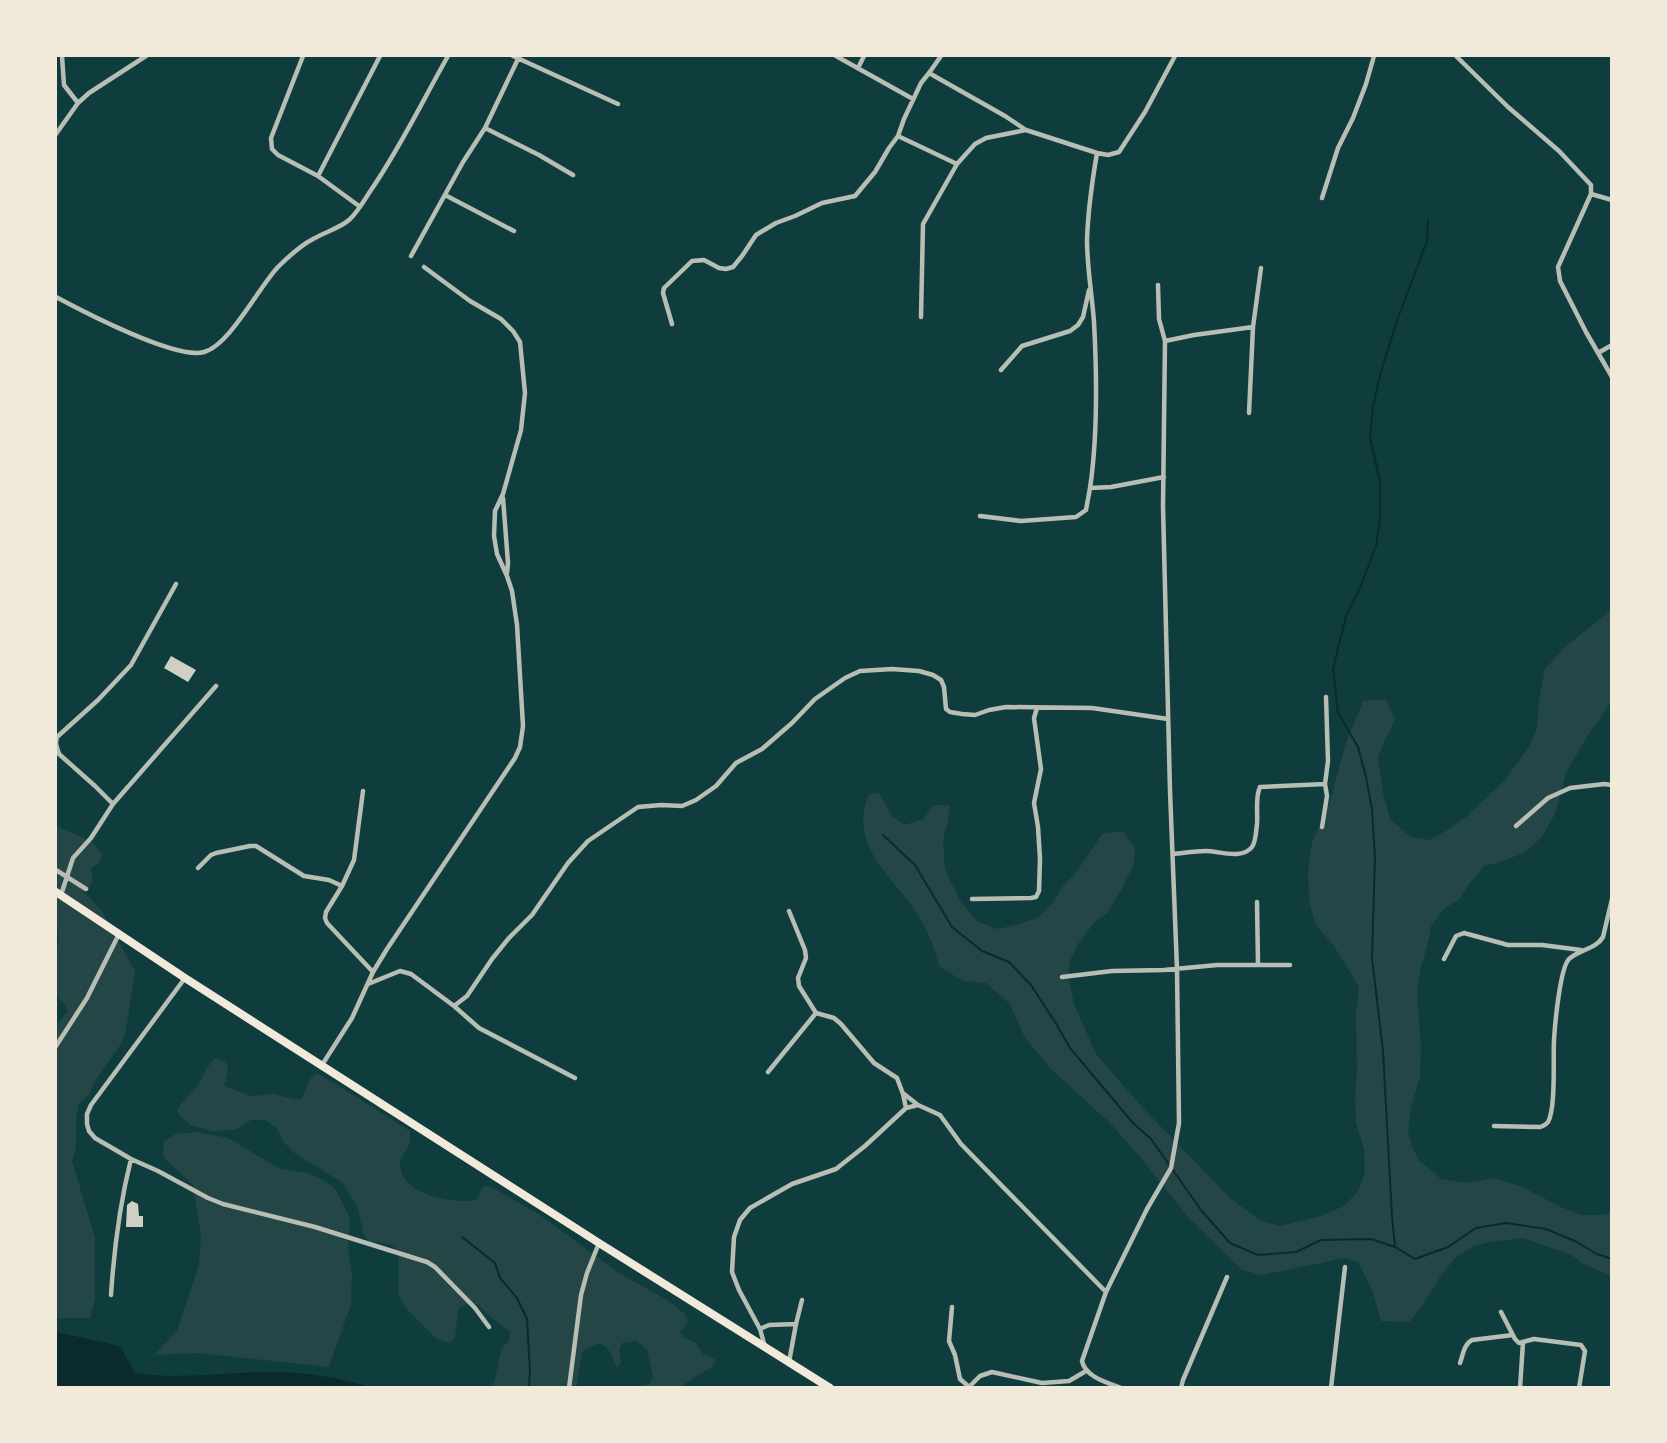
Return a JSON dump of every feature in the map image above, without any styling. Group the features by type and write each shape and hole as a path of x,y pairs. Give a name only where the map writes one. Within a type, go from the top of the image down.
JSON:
{"highway":[{"path":"58,893 185,978 830,1388"}],"street":[{"path":"62,56 64,85 78,103"},
{"path":"56,134 78,103 89,93 146,56"},
{"path":"303,56 271,138 272,149 278,155 318,176 359,206"},
{"path":"318,176 380,56"},
{"path":"56,297 134,335 172,349 194,354 206,352 237,324 277,267 312,239 350,220 384,171 448,56"},
{"path":"836,56 913,99"},
{"path":"858,68 864,56"},
{"path":"672,324 663,293 664,288 692,261 704,260 719,268 733,267 756,235 776,223 822,203 855,196 875,172 898,136 921,83 941,56"},
{"path":"929,73 1026,130 1108,155 1119,152 1145,112 1175,56"},
{"path":"1322,198 1338,148 1353,118 1374,56"},
{"path":"1456,56 1590,183 1591,194 1558,267 1558,274 1611,377"},
{"path":"411,255 485,128 515,57 618,104"},
{"path":"485,128 573,175"},
{"path":"921,317 923,224 957,164 975,144 986,138 1026,130"},
{"path":"898,136 957,164"},
{"path":"980,516 1021,521 1076,517 1086,510 1094,455 1096,378 1087,243 1088,207 1097,153"},
{"path":"1591,194 1611,200"},
{"path":"445,195 514,231"},
{"path":"322,1065 352,1018 373,972 515,758 520,747 523,726 518,625 512,591 497,554 494,536 495,511 503,494 521,430 525,393 520,342 501,319 471,301 424,267"},
{"path":"1249,413 1253,327 1261,268"},
{"path":"1001,370 1022,346 1070,331 1078,325 1083,317 1091,285"},
{"path":"1121,1388 1086,1371 1082,1361 1106,1292 1147,1209 1171,1168 1179,1123 1177,969 1168,719 1164,477 1165,341 1159,319 1158,285"},
{"path":"1165,341 1253,327"},
{"path":"1598,353 1611,345"},
{"path":"1090,488 1111,487 1164,477"},
{"path":"503,494 507,576"},
{"path":"113,804 59,754 56,744 57,737 98,700 131,665 176,584"},
{"path":"454,1006 467,996 492,959 532,915 568,863 588,841 638,807 682,806 696,801 716,786 736,763 762,749 815,699 845,678 860,671 892,669 919,671 933,675 941,680 944,687 946,709 962,714 975,715 1006,707 1092,708 1168,719"},
{"path":"58,893 73,858 91,838 113,804 216,686"},
{"path":"1322,827 1327,796 1325,784 1328,760 1326,697"},
{"path":"972,899 1031,898 1036,897 1039,891 1040,859 1034,803 1041,769 1034,718 1037,708"},
{"path":"1173,854 1207,851 1236,854 1245,852 1252,847 1255,839 1260,787 1325,784"},
{"path":"1516,826 1548,798 1569,788 1611,785"},
{"path":"363,791 354,860 325,918 327,923 373,972"},
{"path":"198,868 216,853 256,846 304,876 328,880 342,886"},
{"path":"56,870 86,889"},
{"path":"1494,1126 1540,1127 1548,1121 1553,1098 1554,1041 1559,992 1565,964 1581,950 1600,942 1611,899"},
{"path":"1257,902 1258,964"},
{"path":"789,911 805,950 806,958 798,978 799,986 816,1013 834,1017 874,1063 897,1078 906,1108"},
{"path":"56,1046 87,998 119,933"},
{"path":"1444,959 1456,936 1464,933 1499,944 1542,945 1581,950"},
{"path":"1062,977 1112,971 1258,964 1290,965"},
{"path":"368,984 400,971 411,974 479,1028 575,1078"},
{"path":"185,978 91,1105 87,1114 87,1124 94,1138 130,1159 223,1204 315,1227 427,1262 435,1267 475,1308 489,1327"},
{"path":"768,1072 816,1013"},
{"path":"903,1094 918,1105 940,1115 969,1153 1106,1292"},
{"path":"765,1347 760,1329 732,1272 734,1237 740,1220 750,1208 792,1184 836,1169 906,1108 918,1105"},
{"path":"111,1295 122,1196 130,1159"},
{"path":"569,1388 581,1295 599,1243"},
{"path":"1331,1388 1345,1267"},
{"path":"1181,1388 1182,1380 1227,1277"},
{"path":"789,1362 802,1300"},
{"path":"952,1307 949,1341 955,1355 960,1379 968,1387 980,1376 992,1372 1042,1383 1069,1381 1086,1371"},
{"path":"1501,1312 1516,1342 1534,1339 1584,1347 1579,1388"},
{"path":"760,1329 769,1325 796,1324"},
{"path":"1460,1363 1468,1342 1513,1335"},
{"path":"1520,1388 1523,1342"}],"shaded area":[{"path":"1611,608 1611,702 1566,773 1555,814 1541,838 1524,853 1484,866 1460,899 1444,909 1431,926 1417,994 1421,1046 1420,1076 1411,1107 1408,1131 1419,1160 1441,1179 1467,1183 1492,1178 1520,1186 1582,1215 1611,1213 1611,1276 1582,1263 1571,1255 1523,1238 1490,1242 1473,1246 1455,1258 1409,1322 1381,1321 1372,1290 1358,1262 1345,1258 1262,1275 1242,1270 1187,1216 1110,1123 1049,1067 1024,1036 1010,1004 986,983 963,981 939,966 931,940 922,922 868,845 864,830 864,813 869,794 879,793 893,817 905,825 923,819 934,805 950,805 943,840 945,869 960,901 978,922 998,929 1037,918 1052,904 1103,833 1123,831 1135,849 1134,863 1107,913 1094,923 1078,944 1069,963 1069,980 1074,1004 1096,1054 1143,1108 1231,1199 1261,1221 1280,1226 1321,1216 1344,1206 1358,1191 1365,1172 1364,1149 1356,1123 1355,1097 1356,1014 1359,987 1334,946 1315,924 1309,900 1308,873 1312,843 1330,801 1345,746 1363,701 1386,699 1395,720 1378,758 1383,793 1390,819 1411,837 1430,840 1467,816 1504,781 1527,750 1537,729 1539,700 1545,669 1566,646"},
{"path":"56,825 93,843 102,855 98,864 91,868 93,881 87,890 83,891 102,911 135,971 126,1030 121,1044 95,1081 89,1095 79,1104 76,1119 76,1147 72,1161 95,1238 95,1299 90,1318 56,1318 56,1026 68,1011 56,996 56,958 59,936 56,922"},
{"path":"215,1058 225,1062 228,1068 224,1086 250,1096 272,1094 301,1100 311,1078 316,1073 331,1081 410,1131 410,1143 400,1162 402,1173 417,1190 441,1198 466,1201 476,1200 483,1187 490,1186 540,1215 619,1273 669,1301 686,1315 688,1322 680,1332 684,1338 695,1342 703,1354 715,1359 713,1366 680,1387 632,1387 649,1384 653,1377 647,1349 636,1341 622,1343 619,1349 621,1362 617,1368 608,1349 601,1344 596,1344 582,1352 576,1387 495,1387 502,1347 508,1343 511,1332 488,1315 478,1304 464,1305 458,1309 455,1337 451,1343 437,1339 405,1307 398,1294 399,1264 396,1249 390,1244 369,1241 364,1236 358,1208 343,1183 293,1152 283,1141 277,1128 265,1120 251,1120 232,1130 212,1131 191,1125 180,1116 177,1110 200,1083 206,1069"},
{"path":"197,1132 228,1138 280,1169 308,1173 325,1181 336,1190 350,1218 348,1246 352,1275 351,1304 329,1367 196,1353 154,1355 177,1331 199,1265 201,1234 193,1185 163,1157 164,1142 175,1134"},
{"path":"56,1332 120,1346 135,1373 169,1376 283,1372 334,1378 371,1387 56,1387"}],"building":[{"path":"171,656 196,670 188,682 164,668"},
{"path":"132,1201 138,1204 139,1216 143,1216 143,1227 126,1227 127,1205"}],"waterway":[{"path":"1428,219 1427,241 1398,318 1381,371 1373,406 1370,437 1380,482 1380,518 1376,546 1360,588 1346,616 1333,669 1338,713 1358,747 1372,809 1375,857 1372,958 1383,1051 1395,1247 1415,1259 1448,1247 1476,1228 1506,1223 1546,1229 1612,1259"},
{"path":"883,835 915,865 952,927 982,951 1009,962 1031,985 1070,1048 1133,1123 1151,1139 1201,1210 1230,1243 1258,1255 1296,1252 1321,1240 1371,1239 1395,1247"},
{"path":"462,1237 495,1263 500,1278 517,1298 527,1319 529,1388"}]}
